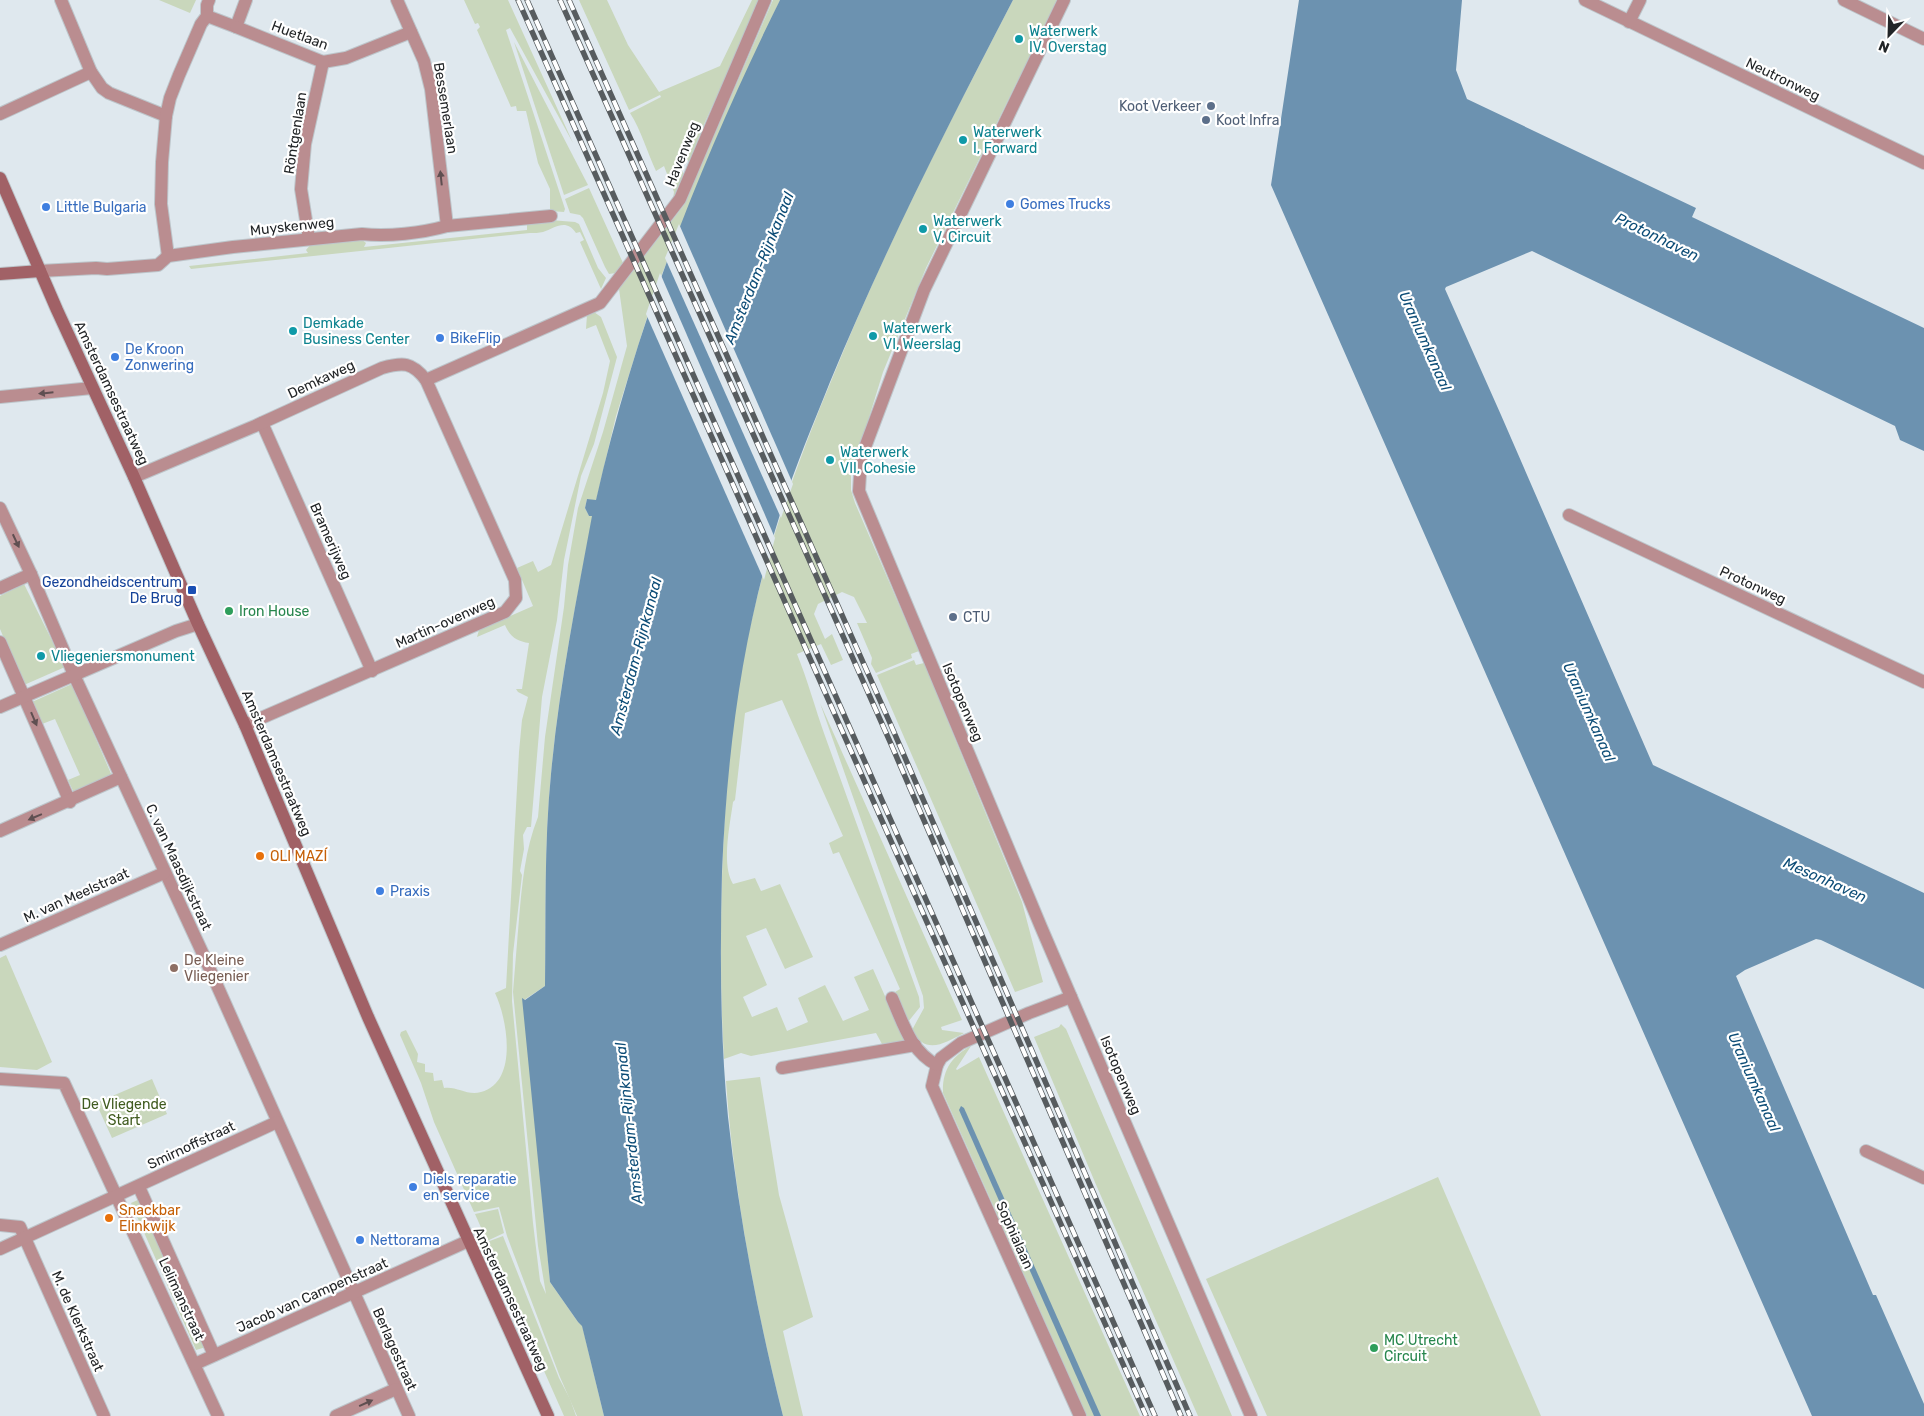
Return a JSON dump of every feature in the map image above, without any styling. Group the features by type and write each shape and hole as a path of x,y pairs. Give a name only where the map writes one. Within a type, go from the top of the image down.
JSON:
{"main road":[{"name":"Amsterdamsestraatweg","path":"0,178 92,388 245,724 368,1017 548,1416"},
{"path":"0,274 40,271"}],"street":[{"path":"61,0 91,72 102,88 109,93 166,116"},
{"path":"168,256 161,204 166,116 170,98 179,75 201,24 207,16 209,0"},
{"path":"236,27 246,0"},
{"name":"Bessemerlaan","path":"397,0 424,61 430,89 447,226"},
{"name":"Havenweg","path":"426,380 600,303 680,199 765,0"},
{"name":"Isotopenweg","path":"1064,0 924,290 860,458 859,491 1251,1416"},
{"name":"Neutronweg","path":"1585,0 1924,163"},
{"path":"1629,22 1640,0"},
{"path":"1844,0 1924,38"},
{"name":"Huetlaan","path":"207,16 323,62 346,58 411,32"},
{"name":"Röntgenlaan","path":"309,239 301,190 305,144 323,62"},
{"path":"0,114 91,72"},
{"name":"Muyskenweg","path":"40,271 96,268 107,270 158,265 168,256 309,239 434,230 447,226 551,216"},
{"name":"Demkaweg","path":"134,477 382,368 398,363 417,368 426,380"},
{"name":"Martin-ovenweg","path":"245,724 372,671 505,612 516,598 515,580 426,380"},
{"path":"0,397 92,388"},
{"name":"Bramerijweg","path":"262,422 372,671"},
{"name":"C. van Maasdijkstraat","path":"0,508 32,574 74,674 202,954 353,1293"},
{"name":"Protonweg","path":"1569,515 1924,682"},
{"path":"0,588 32,574"},
{"path":"0,707 176,631 198,624"},
{"path":"0,642 70,802"},
{"path":"0,831 70,802 121,777"},
{"name":"M. van Meelstraat","path":"0,945 164,872"},
{"path":"892,998 914,1045 926,1058 937,1065 947,1053 969,1039 1028,1013 1072,997"},
{"path":"782,1068 914,1045"},
{"name":"Sophialaan","path":"937,1065 932,1086 1080,1416"},
{"name":"Lelimanstraat","path":"0,1079 64,1083 118,1196 218,1416"},
{"name":"Smirnoffstraat","path":"0,1249 277,1122"},
{"path":"1866,1151 1924,1178"},
{"name":"Lelimanstraat","path":"139,1186 214,1355"},
{"path":"0,1225 20,1227 25,1238"},
{"name":"M. de Klerkstraat","path":"25,1238 104,1416"},
{"name":"Jacob van Campenstraat","path":"195,1364 468,1241"},
{"name":"Berlagestraat","path":"353,1293 409,1416"},
{"path":"336,1416 396,1389"}],"green space":[{"path":"159,0 196,0 190,13"},
{"path":"464,0 508,0 573,143 510,28 506,30 565,209 564,212 550,211 550,189 538,163 526,111 517,111 516,106 511,107 477,30 480,27 478,23 475,24"},
{"path":"579,0 607,0 628,45 659,92 720,66 752,0 761,0 705,122 689,162 686,158 682,158 678,165 684,174 673,199 674,192 664,166 656,171 630,113 661,97 660,95 629,110"},
{"path":"773,0 780,0 715,142 656,289 616,416 596,501 587,499 585,508 589,516 593,516 563,677 554,741 549,800 546,853 545,986 524,1000 550,1282 582,1325 604,1416 577,1416 560,1377 507,1236 499,1207 474,1212 434,1122 421,1083 400,1035 401,1032 406,1030 418,1054 417,1062 425,1064 425,1072 433,1073 434,1081 442,1080 444,1088 453,1088 471,1093 481,1092 493,1086 501,1076 507,1048 506,1033 495,993 506,988 519,752 522,720 528,697 516,689 522,689 529,643 514,638 505,625 477,637 479,630 533,606 517,568 533,561 538,572 551,565 603,393 610,361 596,325 586,329 587,315 594,312 601,317 617,357 594,444 581,476 564,560 557,620 542,697 531,827 527,827 523,835 524,849 520,871 522,875 513,954 512,1001 533,1223 540,1281 546,1294 538,1246 513,992 523,880 527,854 538,817 545,737 564,607 568,565 578,508 603,432 627,346 619,289 684,205"},
{"path":"1013,0 1057,0 926,268 883,372 851,476 851,490 855,503 919,651 911,654 912,658 876,673 871,664 872,658 857,623 867,623 854,597 842,592 818,604 814,614 825,639 832,634 843,660 831,665 821,644 797,654 919,997 920,1007 908,1022 895,992 900,989 839,852 833,854 829,843 843,836 782,700 745,713 735,800 733,802 729,833 727,856 729,876 733,884 755,878 761,891 780,884 813,957 785,969 766,928 746,936 767,985 743,997 752,1017 777,1007 787,1031 808,1022 798,998 825,985 843,1021 869,1010 854,977 873,969 904,1039 901,1042 882,1044 876,1033 751,1056 741,1053 724,1059 721,929 723,851 728,778 739,680 761,583 793,478 854,326 919,185"},
{"path":"514,42 588,185 564,195"},
{"path":"589,188 623,263 616,273 609,274 583,218 580,215 570,213 565,199"},
{"path":"550,220 579,224 598,268 606,278 601,289 580,242 584,240 580,232 576,233 572,228 564,225 540,233 191,269 189,266 308,253 306,250 311,244 361,239 366,243 364,247 527,230 527,224"},
{"path":"24,584 65,667 24,685 0,629 0,596"},
{"path":"914,660 916,665 924,663 1022,902 1043,982 1015,992 877,675"},
{"path":"72,684 112,776 74,793 68,780 80,775 55,719 42,724 32,702"},
{"path":"820,703 962,1020 941,1027 942,1030 964,1033 943,1043 929,1045 923,1043 912,1030 924,1008 923,996"},
{"path":"6,955 52,1062 37,1070 0,1067 0,958"},
{"path":"1061,1024 1066,1029 1232,1416 1198,1416 1097,1187 1034,1037 1059,1027"},
{"path":"971,1046 956,1069 979,1057 1140,1416 1087,1416 943,1093 946,1071 958,1054"},
{"path":"760,1077 779,1195 813,1317 783,1331 803,1416 783,1416 763,1333 734,1165 726,1081"},
{"name":"De Vliegende Start","path":"152,1079 167,1114 112,1138 96,1103"},
{"name":"MC Utrecht Circuit","path":"1438,1177 1541,1416 1267,1416 1206,1279"},
{"path":"140,1199 206,1347 196,1350 131,1203"},
{"path":"498,1209 504,1233 487,1241 475,1214"},
{"path":"503,1236 576,1416 564,1416 487,1242"}],"water":[{"name":"Amsterdam-Rijnkanaal","path":"780,0 1013,0 894,237 809,433 765,564 738,694 724,827 722,872 723,1056 732,1155 744,1230 765,1342 783,1416 604,1416 582,1326 550,1282 522,998 525,1000 545,986 546,853 551,774 563,677 592,516 589,516 585,508 587,499 596,500 630,371 673,245 723,121"},
{"path":"1299,0 1462,0 1456,70 1467,99 1696,208 1692,217 1924,328 1924,451 1900,440 1895,426 1532,251 1445,289 1653,765 1924,893 1924,989 1816,939 1745,970 1736,976 1873,1295 1876,1295 1924,1404 1924,1416 1812,1416 1271,185"},
{"path":"961,1106 964,1108 1101,1416 1094,1416 959,1110"}],"pier":[{"path":"679,224 793,484 781,518 665,258"},
{"path":"660,273 775,538 764,580 646,314"}],"railway":[{"path":"518,0 1146,1416"},
{"path":"527,0 1155,1416"},
{"path":"560,0 891,744 1181,1416"},
{"path":"569,0 890,723 1190,1416"}],"place":[{"name":"Waterwerk IV, Overstag","path":"1019,39"},
{"name":"Koot Verkeer","path":"1211,106"},
{"name":"Koot Infra","path":"1206,120"},
{"name":"Waterwerk I, Forward","path":"963,140"},
{"name":"Gomes Trucks","path":"1010,204"},
{"name":"Little Bulgaria","path":"46,207"},
{"name":"Waterwerk V, Circuit","path":"923,229"},
{"name":"Demkade Business Center","path":"293,331"},
{"name":"Waterwerk VI, Weerslag","path":"873,336"},
{"name":"BikeFlip","path":"440,338"},
{"name":"De Kroon Zonwering","path":"115,357"},
{"name":"Waterwerk VII, Cohesie","path":"830,460"},
{"name":"Gezondheidscentrum De Brug","path":"192,590"},
{"name":"Iron House","path":"229,611"},
{"name":"CTU","path":"953,617"},
{"name":"Vliegeniersmonument","path":"41,656"},
{"name":"OLI MAZÍ","path":"260,856"},
{"name":"Praxis","path":"380,891"},
{"name":"De Kleine Vliegenier","path":"174,968"},
{"name":"Diels reparatie en service","path":"413,1187"},
{"name":"Snackbar Elinkwijk","path":"109,1218"},
{"name":"Nettorama","path":"360,1240"},
{"name":"MC Utrecht Circuit","path":"1374,1348"}],"water label":[{"name":"Protonhaven","path":"1657,237"},
{"name":"Uraniumkanaal","path":"1425,341"},
{"name":"Uraniumkanaal","path":"1589,712"},
{"name":"Mesonhaven","path":"1825,880"},
{"name":"Uraniumkanaal","path":"1754,1082"}]}
